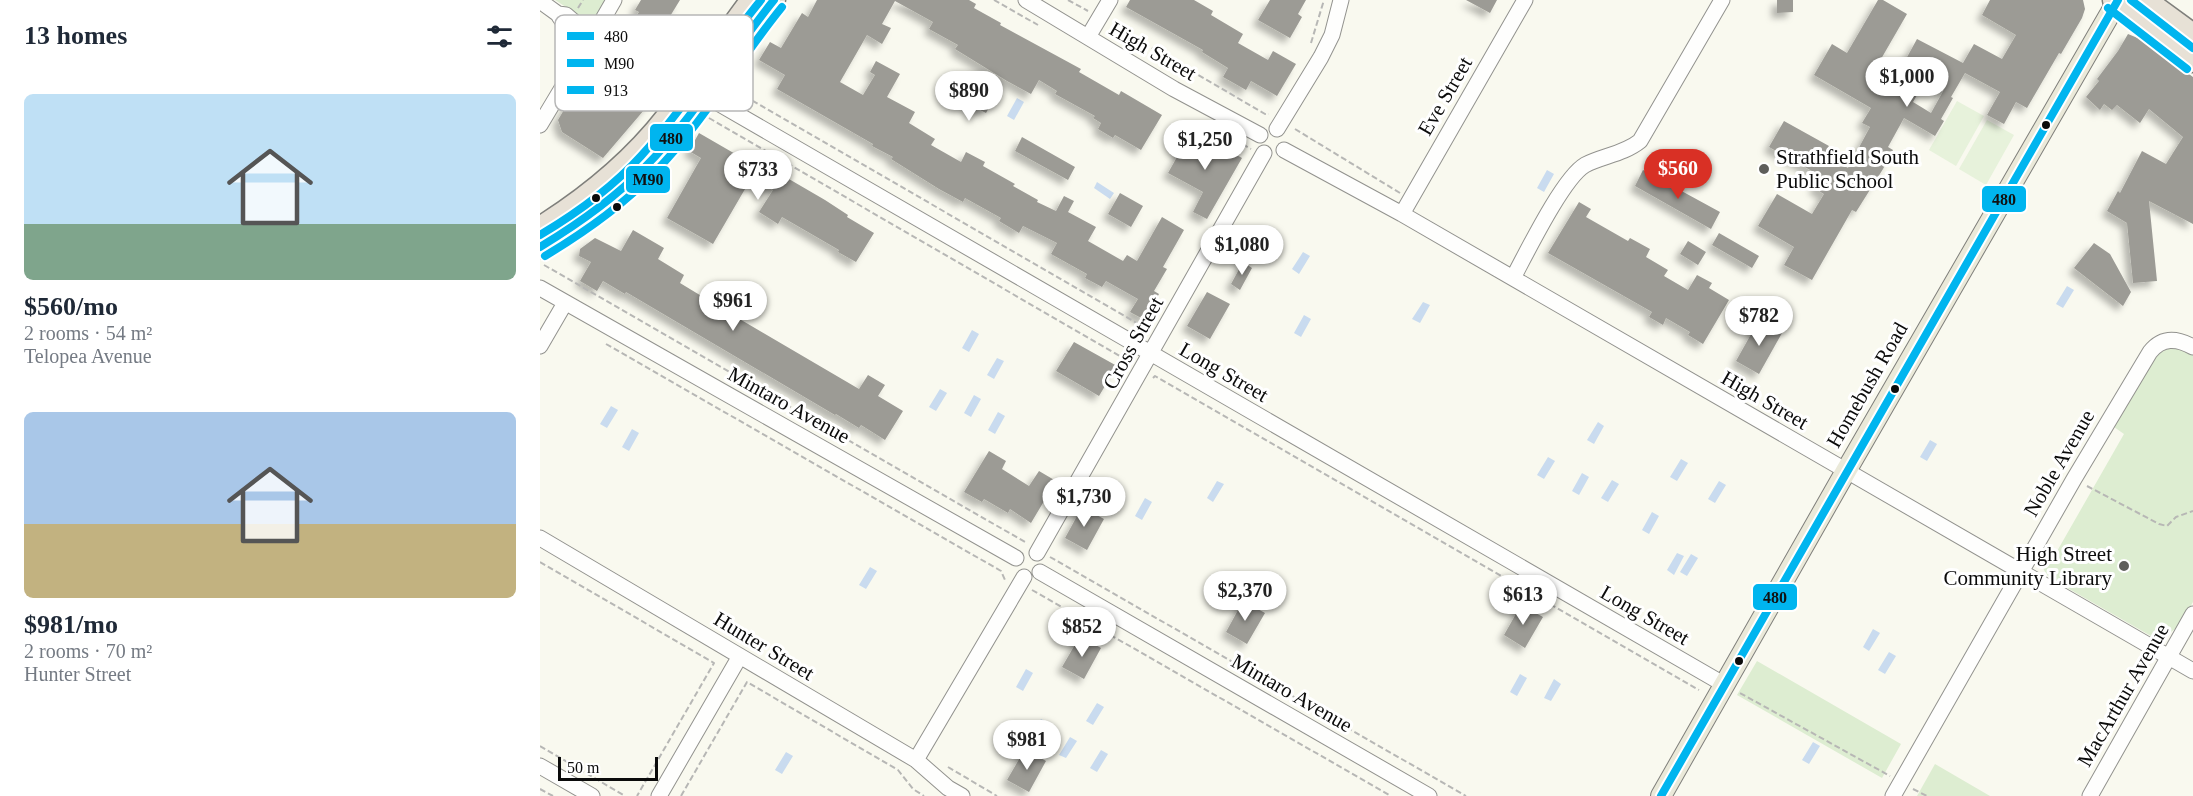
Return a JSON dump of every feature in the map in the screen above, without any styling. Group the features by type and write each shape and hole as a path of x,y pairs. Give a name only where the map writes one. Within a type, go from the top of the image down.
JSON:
{"highway":[{"path":"744,15 752,0"},
{"path":"753,28 774,0"},
{"path":"2116,0 2193,61"},
{"path":"2145,0 2193,35"},
{"path":"540,228 588,195 619,169 668,116 677,111"},
{"path":"542,256 571,229 625,187 691,111"}],"main road":[{"name":"Homebush Road","path":"1661,796 2116,0"}],"street":[{"path":"605,15 614,0"},
{"name":"High Street","path":"1026,0 1174,88 1260,135"},
{"path":"1088,37 1110,0"},
{"path":"1277,129 1322,57 1332,35 1341,0"},
{"name":"Eve Street","path":"1402,213 1525,0"},
{"path":"1513,278 1568,181 1587,164 1634,147 1640,141 1722,0"},
{"name":"Long Street","path":"540,1 558,14 566,15"},
{"path":"540,125 555,100"},
{"name":"Long Street","path":"721,111 1151,354 1725,685"},
{"path":"1268,129 1281,131 1286,139 1284,150 1276,156 1264,153 1259,145 1260,135 1268,129"},
{"name":"High Street","path":"1284,150 1402,213 2193,671"},
{"name":"Cross Street","path":"1037,553 1264,153"},
{"name":"Mintaro Avenue","path":"540,288 1016,558"},
{"path":"540,346 565,303"},
{"name":"Noble Avenue","path":"1893,796 2074,479 2155,345 2172,340 2183,341 2193,347"},
{"name":"Hunter Street","path":"540,538 916,760 948,788 962,796"},
{"path":"916,760 1028,583 1040,572 1043,564 1037,553 1028,550 1019,554 1015,562 1017,571 1028,583"},
{"name":"Mintaro Avenue","path":"1040,572 1429,796"},
{"name":"MacArthur Avenue","path":"2090,796 2193,614"},
{"path":"659,796 740,656"},
{"path":"540,766 592,796"}],"path":[{"path":"576,10 583,0"},
{"path":"1068,0 1089,12 1093,6"},
{"path":"1310,44 1324,0"},
{"path":"1107,22 1265,114 1272,114 1273,111"},
{"path":"753,101 1149,330"},
{"path":"720,111 1130,362"},
{"path":"1297,125 1295,129 1401,193"},
{"path":"542,256 1025,542 1029,537"},
{"path":"599,339 1001,571 1006,582"},
{"path":"1149,386 1155,376 1699,690"},
{"path":"2074,479 2159,524 2167,526 2176,517 2193,512"},
{"path":"1054,550 1050,556 1466,796"},
{"path":"540,562 714,663 637,796"},
{"path":"1028,583 1391,796"},
{"path":"681,796 747,682 898,770 913,789 924,796"},
{"path":"1725,685 1927,796"},
{"path":"540,746 625,796"},
{"path":"947,767 997,796"},
{"path":"540,789 553,796"}],"green space":[{"path":"555,0 608,0 600,15 578,15"},
{"path":"1957,101 1984,116 1956,166 1929,150"},
{"path":"1987,120 2014,135 1986,185 1959,169"},
{"path":"2172,347 2183,349 2193,355 2193,602 2177,627 2167,634 2151,636 2050,578 2043,567 2042,555 2044,547 2056,553 2124,434 2114,427 2157,354"},
{"path":"1757,661 1901,744 1882,778 1737,695"},
{"path":"1935,764 1990,796 1917,796"}],"water":[{"path":"992,79 999,83 989,101 982,97"},
{"path":"1017,98 1024,102 1014,120 1007,116"},
{"path":"1547,170 1554,174 1544,192 1537,188"},
{"path":"1097,182 1114,193 1110,199 1094,188"},
{"path":"1303,252 1310,256 1299,274 1292,269"},
{"path":"2067,286 2074,290 2063,308 2056,304"},
{"path":"1423,302 1430,305 1420,323 1412,319"},
{"path":"1304,315 1311,319 1301,337 1294,333"},
{"path":"972,330 979,334 969,352 962,348"},
{"path":"997,358 1004,361 994,379 987,375"},
{"path":"940,389 947,393 936,411 929,407"},
{"path":"974,395 981,399 971,417 964,413"},
{"path":"611,406 618,410 607,428 600,424"},
{"path":"998,412 1005,416 995,434 988,430"},
{"path":"1598,422 1604,426 1594,444 1587,440"},
{"path":"632,429 639,433 629,451 622,447"},
{"path":"1930,440 1937,444 1927,461 1920,457"},
{"path":"1548,457 1555,461 1544,479 1537,475"},
{"path":"1681,459 1688,463 1677,481 1670,477"},
{"path":"1582,473 1589,477 1579,495 1572,491"},
{"path":"1612,480 1619,484 1608,502 1601,498"},
{"path":"1217,481 1224,484 1213,502 1207,498"},
{"path":"1719,481 1726,485 1715,503 1708,499"},
{"path":"1097,489 1104,493 1094,511 1087,507"},
{"path":"1145,498 1152,502 1142,520 1135,516"},
{"path":"1652,512 1659,516 1649,534 1642,530"},
{"path":"1677,553 1684,556 1674,575 1667,570"},
{"path":"1691,554 1698,558 1687,576 1680,572"},
{"path":"870,567 877,571 866,589 859,585"},
{"path":"1873,629 1880,633 1869,651 1863,647"},
{"path":"1889,652 1896,656 1885,674 1878,670"},
{"path":"1026,669 1033,673 1023,691 1016,687"},
{"path":"1520,674 1527,678 1517,696 1510,692"},
{"path":"1554,679 1561,684 1551,701 1544,698"},
{"path":"1097,703 1104,707 1093,725 1086,721"},
{"path":"1041,719 1048,723 1037,741 1030,736"},
{"path":"1070,737 1077,741 1066,758 1059,755"},
{"path":"1813,742 1820,746 1809,764 1802,760"},
{"path":"1101,750 1108,754 1097,772 1090,768"},
{"path":"786,752 793,756 782,774 775,770"}],"building":[{"path":"641,0 680,0 671,15 637,15 639,12 635,10"},
{"path":"817,0 969,0 976,4 974,8 1001,23 1000,25 1081,69 1079,72 1119,95 1121,91 1162,115 1141,150 1115,135 1113,138 1098,129 1101,123 1093,118 1095,116 1055,94 1057,91 1039,80 1031,94 1007,81 955,49 958,45 929,29 933,22 895,1 882,24 891,28 882,44 867,35 840,82 863,95 875,75 870,72 876,61 900,74 887,97 915,112 909,123 935,139 931,145 961,162 966,152 985,162 983,166 1015,184 1013,186 1038,200 1037,202 1056,211 1064,196 1074,201 1068,212 1096,227 1088,241 1123,261 1127,255 1137,261 1162,217 1184,230 1163,267 1167,269 1154,291 1159,294 1145,320 1130,312 1138,299 1106,281 1102,287 1085,278 1087,274 1051,254 1057,243 1023,226 1019,233 999,221 1001,218 965,198 963,202 939,189 891,159 893,157 872,146 873,144 777,89 785,75 759,60 770,42 781,48 802,13 808,17"},
{"path":"1130,0 1194,0 1213,11 1211,15 1243,34 1238,43 1268,60 1273,51 1296,64 1277,96 1251,81 1246,90 1223,77 1228,68 1202,52 1203,50 1126,7"},
{"path":"1270,0 1306,0 1298,14 1302,17 1290,38 1258,20"},
{"path":"1466,0 1497,0 1490,13"},
{"path":"1777,0 1793,0 1793,12 1777,13"},
{"path":"1878,0 1883,0 1907,14 1881,59 1900,70 1917,39 1963,63 1974,44 2002,59 2016,35 1982,15 1990,0 2083,0 2085,9 2061,54 2059,53 2027,108 2016,102 2004,124 1987,115 2000,92 1965,73 1951,97 1953,98 1941,119 1944,121 1935,136 1904,118 1888,147 1893,150 1883,169 1856,212 1852,210 1812,280 1784,265 1794,247 1758,226 1777,194 1812,214 1824,194 1814,188 1821,176 1769,147 1784,121 1829,146 1824,155 1848,168 1870,127 1862,123 1871,108 1814,75 1832,44 1847,53","holes":["1928,76 1946,86 1931,113 1913,102"]},
{"path":"2128,34 2140,39 2193,77 2193,224 2149,201 2157,281 2133,283 2127,223 2107,211 2118,191 2120,193 2142,151 2166,164 2183,137 2149,109 2140,123 2117,105 2112,110 2104,104 2100,110 2086,97 2099,81 2097,79"},
{"path":"979,98 991,104 986,113 974,107"},
{"path":"563,111 643,111 603,158 562,132 558,120"},
{"path":"699,133 763,170 765,166 782,175 874,233 856,262 782,217 778,224 759,212 773,190 752,177 713,244 667,218 701,158 689,151"},
{"path":"1190,134 1216,149 1218,145 1242,158 1207,219 1193,212 1203,192 1168,173"},
{"path":"1022,137 1075,167 1068,180 1015,151"},
{"path":"1643,170 1720,212 1711,229 1635,186"},
{"path":"1120,193 1143,206 1131,227 1108,214"},
{"path":"1579,202 1591,209 1586,217 1628,241 1630,238 1650,249 1646,257 1668,270 1664,276 1688,290 1697,275 1712,283 1709,288 1729,300 1703,344 1688,335 1690,332 1666,318 1663,325 1649,317 1652,312 1548,253"},
{"path":"633,230 664,248 658,259 684,275 680,283 859,389 868,375 885,385 878,396 903,411 885,440 861,425 859,428 835,415 626,292 625,294 603,281 597,291 580,281 591,262 579,256 580,249 595,238 621,251"},
{"path":"1719,233 1759,256 1752,268 1712,245"},
{"path":"1688,241 1706,252 1698,265 1680,254"},
{"path":"2094,243 2110,254 2131,292 2123,306 2074,268"},
{"path":"1243,262 1252,268 1240,290 1231,284"},
{"path":"1207,292 1230,304 1210,339 1187,326"},
{"path":"1759,320 1782,333 1759,374 1736,361"},
{"path":"1074,342 1117,366 1099,396 1056,371"},
{"path":"989,451 1006,461 1002,469 1029,486 1039,471 1056,481 1031,523 1010,509 1008,513 984,499 982,502 964,492"},
{"path":"1082,507 1104,519 1087,550 1065,538"},
{"path":"1243,601 1265,613 1247,644 1226,632"},
{"path":"1521,605 1543,617 1525,648 1504,635"},
{"path":"1080,636 1101,648 1084,679 1062,667"},
{"path":"1025,749 1046,761 1029,792 1007,780"}],"transit line":[{"name":"913","path":"749,15 761,0"},
{"name":"480","path":"753,28 774,0"},
{"name":"480","path":"1661,796 2118,0"},
{"name":"913","path":"2131,0 2193,48"},
{"name":"M90","path":"753,46 782,7"},
{"name":"M90","path":"2108,8 2187,69"},
{"name":"913","path":"540,235 594,199 618,179 657,138 678,111"},
{"name":"480","path":"540,247 621,190 663,148 692,111"},
{"name":"M90","path":"545,256 574,238 629,197 672,154 705,111"}],"place":[{"name":"Strathfield South Public School","path":"1764,169"},
{"name":"High Street Community Library","path":"2124,566"}]}
